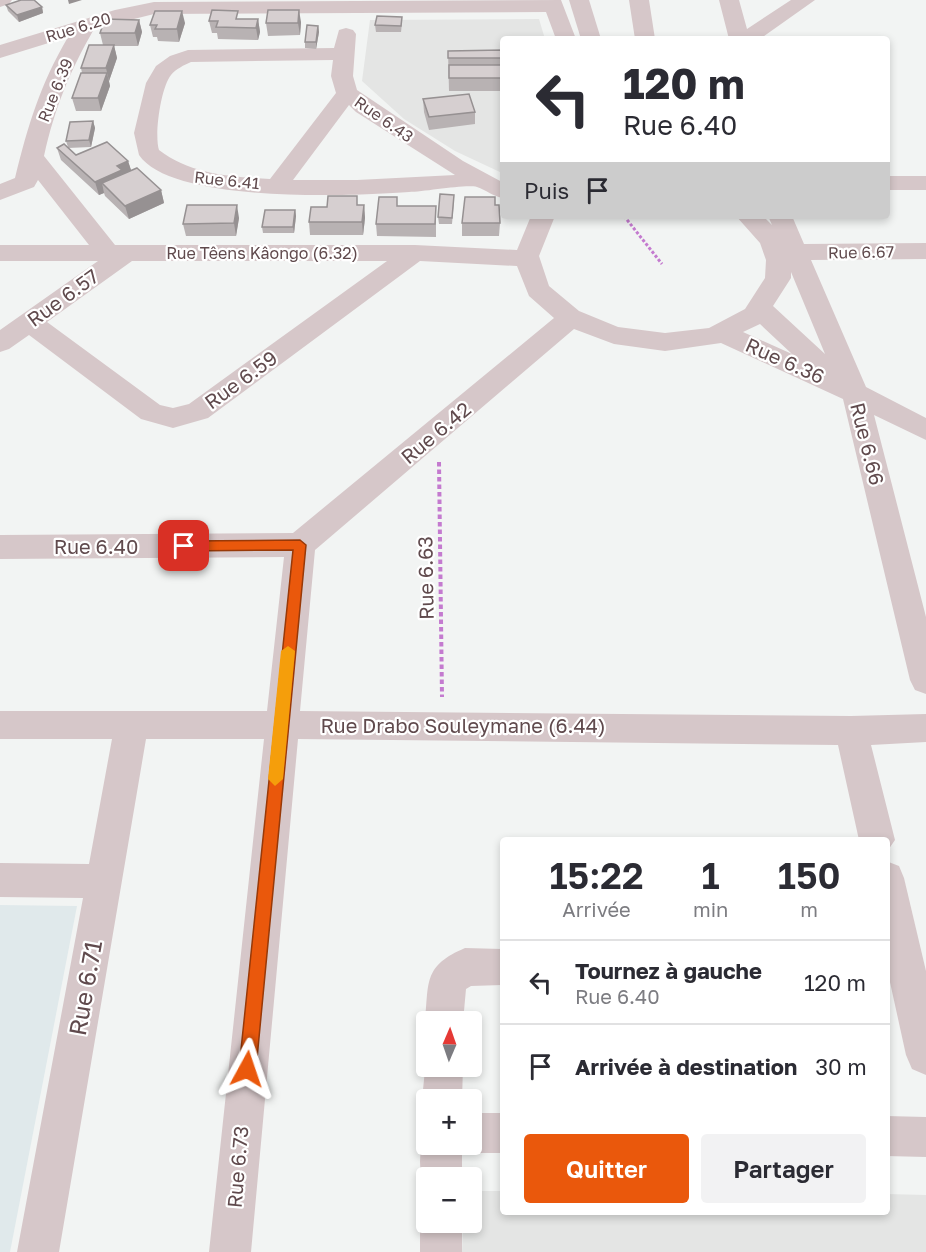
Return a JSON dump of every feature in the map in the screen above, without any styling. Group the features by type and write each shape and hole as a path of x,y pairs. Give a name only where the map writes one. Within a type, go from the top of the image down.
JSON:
{"street":[{"path":"579,0 590,36"},
{"path":"639,0 645,36"},
{"path":"729,0 738,36"},
{"path":"751,36 805,0"},
{"path":"553,3 565,36"},
{"name":"Rue 6.20","path":"0,52 122,14 154,8 553,3"},
{"name":"Rue 6.43","path":"349,4 342,76 347,93 364,107 477,180 500,190"},
{"name":"Rue 6.39","path":"0,193 26,182 58,73 86,25"},
{"name":"Rue 6.41","path":"344,54 188,56 170,63 158,74 145,132 148,154 164,168 190,177 277,185 341,189 430,185 477,180"},
{"path":"277,185 347,93"},
{"path":"32,158 118,253"},
{"path":"890,183 926,183"},
{"path":"541,219 530,232 525,258 531,280 546,301 570,319 607,335 651,343 694,341 724,334 761,310 772,296 779,275 777,253 770,238 751,219"},
{"name":"Rue 6.66","path":"781,219 850,390 926,680"},
{"name":"Rue 6.67","path":"796,252 926,251"},
{"name":"Rue Têens Kâongo (6.32)","path":"0,253 415,254 525,258"},
{"name":"Rue 6.57","path":"0,343 31,323 118,253"},
{"name":"Rue 6.59","path":"31,323 151,412 173,418 198,411 415,254"},
{"name":"Rue 6.36","path":"761,310 850,390"},
{"name":"Rue 6.42","path":"300,545 439,431 570,319"},
{"name":"Rue 6.36","path":"724,334 850,390 926,430"},
{"name":"Rue 6.40","path":"0,547 300,545"},
{"name":"Rue 6.73","path":"230,1252 280,725 300,545"},
{"name":"Rue 6.71","path":"38,1252 132,724"},
{"name":"Rue Drabo Souleymane (6.44)","path":"0,725 443,725 851,731 926,728"},
{"path":"851,731 876,837"},
{"path":"0,880 106,880"},
{"path":"890,896 926,1055"},
{"path":"445,1011 448,979 465,967 500,968"},
{"path":"482,1133 500,1133"},
{"path":"890,1136 926,1137"},
{"path":"441,1233 441,1252"}],"path":[{"path":"626,219 662,264"},
{"name":"Rue 6.63","path":"439,431 443,725"}],"shaded area":[{"path":"539,19 544,36 500,36 500,172 455,151 404,119 362,81 370,20"},
{"path":"0,905 77,906 10,1252 0,1252"},
{"path":"482,1191 500,1191 500,1215 890,1215 890,1194 926,1195 926,1252 462,1252 463,1233 482,1233"}],"building":[{"path":"21,0 34,0 42,7 17,15 6,5"},
{"path":"212,10 238,11 236,19 258,19 256,28 216,27 218,21 209,21"},
{"path":"268,10 299,10 298,23 266,23"},
{"path":"155,11 182,11 177,29 155,29 157,25 150,25"},
{"path":"377,16 402,17 401,26 375,25"},
{"path":"105,19 139,20 135,33 100,33"},
{"path":"307,25 318,26 316,42 305,42"},
{"path":"89,45 114,45 106,68 81,68"},
{"path":"500,50 500,58 448,58 448,51"},
{"path":"449,65 500,65 500,78 449,78"},
{"path":"81,73 107,73 98,98 72,98"},
{"path":"469,94 475,112 429,117 423,99"},
{"path":"93,121 89,140 66,141 70,122"},
{"path":"107,142 128,161 117,166 122,170 95,182 57,148 64,144 76,155"},
{"path":"137,168 161,190 125,206 102,183"},
{"path":"440,194 454,195 452,218 438,217"},
{"path":"328,196 357,196 357,205 364,205 362,222 309,222 311,207 327,207"},
{"path":"379,197 397,197 397,206 436,206 435,224 376,224"},
{"path":"465,197 495,197 495,205 499,205 500,223 462,223"},
{"path":"187,205 237,205 234,223 183,224"},
{"path":"265,210 295,210 293,227 262,227"}],"slow traffic":[{"path":"275,779 288,651"}],"route":[{"path":"184,546 300,545 247,1069"}]}
